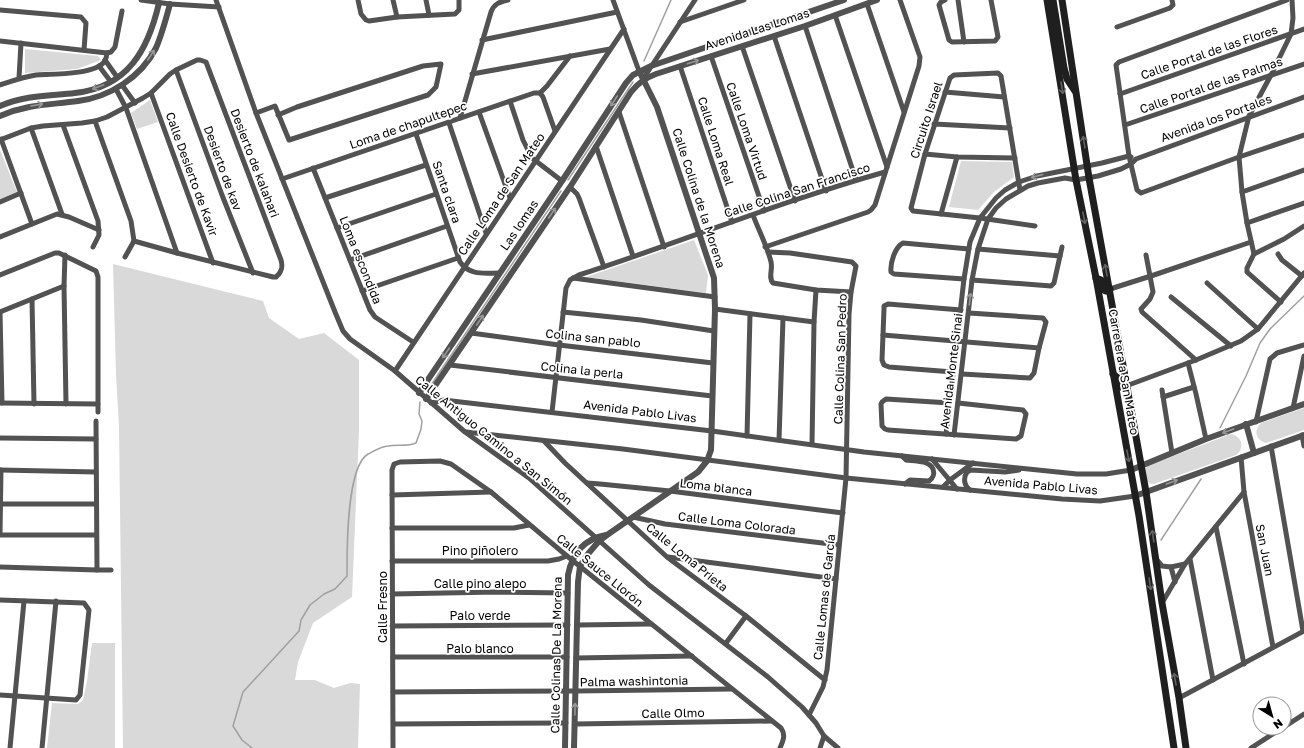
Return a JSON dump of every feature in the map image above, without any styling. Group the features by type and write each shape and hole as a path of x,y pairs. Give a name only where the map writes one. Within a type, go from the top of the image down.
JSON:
{"main road":[{"name":"Carretera a San Mateo","path":"1047,0 1076,180 1096,278 1131,470 1164,674 1174,746"},
{"path":"1052,0 1064,68 1068,79 1077,94"},
{"name":"Carretera a San Mateo","path":"1062,0 1089,178 1146,492 1162,603 1179,698 1186,748"},
{"path":"1096,278 1101,280 1104,290 1106,291 1110,289"},
{"path":"1113,374 1119,378 1121,387 1125,388 1126,386"},
{"path":"1164,674 1171,696 1174,698 1179,698"},
{"path":"1174,746 1175,739 1172,712 1175,703 1179,698"}],"street":[{"path":"141,0 170,4 219,7"},
{"name":"Calle Antiguo Camino a San Simón","path":"216,0 256,113 335,312 346,336 395,371 465,432 529,478 649,585 726,644 791,697 809,715 824,736 838,748"},
{"path":"358,0 363,18 373,21 396,17 455,14 458,12 460,6 459,0"},
{"path":"393,0 396,17"},
{"path":"426,0 429,15"},
{"path":"460,118 482,40 493,8 499,2 508,0"},
{"name":"Calle Colina de la Morena","path":"613,0 639,71 657,107 714,278 715,310 712,431 710,450 707,460"},
{"path":"643,79 695,0"},
{"path":"680,22 744,0"},
{"name":"Avenida Las Lomas","path":"639,71 844,0"},
{"name":"Avenida Las Lomas","path":"643,79 805,26 878,0"},
{"name":"Calle Colina San Francisco","path":"766,249 868,212 873,208 919,66 920,57 900,0"},
{"path":"945,0 939,5 949,40 952,42 995,41 998,38 991,0"},
{"path":"958,0 964,42"},
{"path":"1117,27 1170,8 1173,5 1172,0"},
{"path":"1287,0 1119,62 1116,65 1129,156 1137,190 1140,193 1304,135"},
{"path":"1254,254 1242,192 1239,157 1249,116 1291,34 1293,18 1292,0"},
{"path":"0,106 30,97 77,93 92,90 110,82 129,68 142,52 155,21 159,3"},
{"path":"0,116 12,111 29,107 94,98 116,89 144,65 155,49 170,4"},
{"path":"867,4 904,112"},
{"path":"0,10 80,18 85,21 86,26 84,50"},
{"path":"0,40 107,53 111,52 115,47 122,11"},
{"path":"482,40 617,12"},
{"path":"835,15 886,170"},
{"path":"805,26 856,180"},
{"name":"Calle Loma de San Mateo","path":"395,371 624,29"},
{"name":"Calle Portal de las Flores","path":"1120,94 1304,29"},
{"path":"774,36 826,191"},
{"path":"19,78 21,43"},
{"path":"742,46 795,201"},
{"path":"472,74 610,49"},
{"path":"0,85 19,78 36,75 76,72 100,66 105,60 107,53"},
{"path":"555,131 540,92 547,86 570,56"},
{"name":"Calle Loma Virtud","path":"711,56 764,211"},
{"path":"105,60 135,103"},
{"name":"Desierto de kalahari","path":"176,70 200,60 203,60 208,65 281,260 282,268 276,277 253,273"},
{"path":"256,113 274,106 289,140 428,95 436,87 441,64 423,66 297,107 278,115"},
{"name":"Calle Portal de las Palmas","path":"1125,125 1304,64"},
{"path":"100,66 116,89 126,108 177,253"},
{"name":"Calle Loma Real","path":"680,66 732,222"},
{"path":"32,224 0,139 31,128 95,121 107,117 151,93 165,78 176,70"},
{"name":"Desierto de kav","path":"176,70 222,195 253,273"},
{"name":"Las lomas","path":"420,393 626,83 639,71"},
{"name":"Circuito Israel","path":"1020,190 1001,76 998,73 954,75 950,78 924,154 911,208 913,211 980,218 1034,226"},
{"name":"Las lomas","path":"429,401 471,333 570,187 635,87 643,79"},
{"name":"Loma de chapultepec","path":"282,179 540,92"},
{"path":"945,92 1004,97"},
{"name":"Calle Desierto de Kavir","path":"151,93 213,263"},
{"name":"Avenida los Portales","path":"1136,159 1249,116 1304,97"},
{"path":"510,101 526,148 535,162 562,181"},
{"path":"479,112 510,198"},
{"path":"619,112 664,247"},
{"path":"95,121 131,221 134,241 125,257"},
{"path":"449,122 486,233"},
{"path":"934,124 1010,128"},
{"path":"63,125 93,208 99,230 99,235 93,248"},
{"path":"31,128 62,214"},
{"name":"Santa clara","path":"416,134 458,258 464,267"},
{"path":"596,146 634,256"},
{"path":"924,154 957,157 1015,158"},
{"path":"1075,168 1129,156 1136,159 1131,164 1121,169 1076,180"},
{"path":"941,214 957,157"},
{"path":"325,198 426,165"},
{"name":"Loma escondida","path":"313,168 370,310 375,317 413,342"},
{"name":"Avenida Monte Sinai","path":"1075,168 1037,176 1019,182 1005,190 996,198 980,218 973,232 964,279 946,434 954,435 972,280 978,249 988,219 996,208 1020,190 1038,183 1066,178 1076,180"},
{"name":"Calle Colina San Francisco","path":"573,278 886,170"},
{"path":"1242,192 1304,170"},
{"path":"570,187 579,198 604,267"},
{"path":"0,202 21,194"},
{"path":"337,228 436,194"},
{"path":"1247,223 1304,203"},
{"path":"0,237 52,216 62,214 99,230"},
{"path":"753,215 771,262 771,280 773,283 816,290 851,292"},
{"path":"350,260 447,226"},
{"path":"1281,302 1249,274 1247,268 1254,254 1284,239 1304,226"},
{"path":"134,241 253,273"},
{"path":"1110,289 1251,242"},
{"path":"964,279 894,274 891,272 891,267 897,248 903,243 969,248"},
{"path":"972,280 1051,286 1054,284 1062,247"},
{"name":"Calle Colina San Pedro","path":"766,249 854,262 856,266 851,292 846,478"},
{"path":"978,249 1060,256"},
{"path":"0,275 55,253 65,255 96,271 98,274 98,412"},
{"path":"1126,386 1231,346 1258,329 1303,275 1282,260 1278,254"},
{"path":"65,255 64,286 66,404"},
{"path":"1146,255 1153,292 1152,296 1141,308 1142,312 1196,360"},
{"path":"362,291 458,258"},
{"path":"464,267 471,272 500,273"},
{"path":"552,412 566,288 568,283 573,278 715,297"},
{"path":"1207,283 1258,329"},
{"path":"64,286 0,312 1,403 98,404"},
{"path":"812,444 816,290"},
{"path":"1170,297 1231,346"},
{"path":"32,299 34,404"},
{"path":"953,372 886,367 882,360 884,309 886,305 961,310"},
{"path":"715,310 814,322"},
{"path":"563,312 641,320 714,331"},
{"path":"962,374 1030,378 1034,373 1046,322 1043,318 969,313"},
{"path":"747,436 750,314"},
{"path":"780,440 782,318"},
{"name":"Colina san pablo","path":"471,333 713,363"},
{"path":"883,335 1039,348"},
{"path":"1256,422 1269,361 1277,353 1304,345"},
{"path":"1294,408 1304,356"},
{"path":"1188,363 1206,439"},
{"name":"Colina la perla","path":"450,365 712,396"},
{"path":"1163,397 1194,387"},
{"path":"1162,390 1172,453"},
{"path":"946,434 885,429 881,423 881,404 884,400 889,398 950,404"},
{"name":"Avenida Pablo Livas","path":"429,401 444,400 552,412 712,431 847,450 1077,474 1106,474 1131,470 1206,439 1304,404"},
{"path":"954,435 1018,439 1022,434 1026,414 1022,410 958,403"},
{"path":"96,421 96,570"},
{"path":"1246,424 1254,452"},
{"path":"465,432 623,449 846,478"},
{"path":"1303,435 1304,446"},
{"name":"Avenida Pablo Livas","path":"846,478 1062,499 1100,501 1135,496 1303,435"},
{"path":"0,438 96,439"},
{"name":"Calle Loma Prieta","path":"544,441 565,463 667,557 746,616 825,680"},
{"path":"1179,698 1304,631 1271,446"},
{"path":"902,456 906,460 926,463 932,467 933,471 933,476 929,481 910,480 905,484"},
{"name":"San Juan","path":"1241,457 1244,492 1273,647"},
{"path":"932,459 957,489"},
{"name":"Calle Colinas De La Morena","path":"565,748 568,575 570,558 583,546 607,534 698,472 707,460"},
{"name":"Calle Sauce Llorón","path":"392,466 400,462 446,462 456,467 491,492 529,525 772,721 783,731 784,737 780,748"},
{"path":"942,487 973,463"},
{"name":"Calle Fresno","path":"392,466 394,748"},
{"path":"970,490 965,485 965,478 967,472 971,470 1005,472 1028,469"},
{"path":"96,472 0,470 0,534 96,535"},
{"name":"Calle Lomas de García","path":"809,715 825,680 846,478"},
{"name":"Loma blanca","path":"588,483 670,491 842,513"},
{"path":"392,495 491,492"},
{"path":"1162,603 1185,564 1244,492"},
{"path":"0,504 96,504"},
{"name":"Calle Loma Colorada","path":"633,517 665,524 839,545"},
{"path":"392,528 514,528 529,525"},
{"path":"1216,527 1244,664"},
{"name":"Calle Colinas De La Morena","path":"574,748 578,582 580,566 597,539"},
{"path":"667,557 836,579"},
{"name":"Pino piñolero","path":"392,561 548,561 570,558"},
{"path":"1156,558 1162,566 1171,567 1185,564"},
{"path":"1190,559 1213,680"},
{"path":"0,567 111,570"},
{"path":"1171,567 1175,582"},
{"name":"Calle pino alepo","path":"392,594 497,592 568,593"},
{"path":"0,600 84,603 88,610 79,698 76,700 0,695"},
{"path":"10,748 24,601"},
{"path":"42,748 56,601"},
{"path":"726,644 746,616"},
{"path":"578,625 651,624"},
{"name":"Palo verde","path":"392,626 568,625"},
{"path":"576,658 692,656"},
{"name":"Palo blanco","path":"393,657 567,657"},
{"name":"Palma washintonia","path":"393,692 732,689"},
{"path":"1292,722 1304,714"},
{"name":"Calle Olmo","path":"575,724 772,721"},
{"path":"394,724 566,723"},
{"path":"820,748 824,736"},
{"path":"1251,748 1270,736"}],"shaded area":[{"path":"25,49 98,56 101,60 77,69 25,73"},
{"path":"150,100 158,122 137,129 131,113"},
{"path":"0,150 17,192 0,199"},
{"path":"961,161 1012,162 1014,177 994,192 978,210 949,207"},
{"path":"694,240 708,275 706,293 586,277"},
{"path":"113,264 263,301 269,318 299,339 324,333 359,360 359,430 352,597 313,623 298,662 295,680 315,680 334,688 350,683 360,684 358,748 123,748 119,427"},
{"path":"1304,408 1304,430 1266,443 1258,438 1256,432 1261,423"},
{"path":"1231,434 1238,437 1241,443 1241,449 1236,455 1154,484 1146,481 1145,471 1147,466"},
{"path":"92,643 115,643 115,748 47,748 52,703 78,704 83,700"}],"waterway":[{"path":"644,61 671,0"},
{"path":"568,180 633,82"},
{"path":"427,391 561,191"},
{"path":"1220,428 1246,376 1260,343 1270,329 1304,296"},
{"path":"252,748 242,740 233,726 243,692 299,631 301,620 310,605 324,594 335,589 347,576 349,510 355,475 361,462 368,454 383,447 416,443 422,421 419,414 420,402"},
{"path":"1161,540 1201,479"}]}
